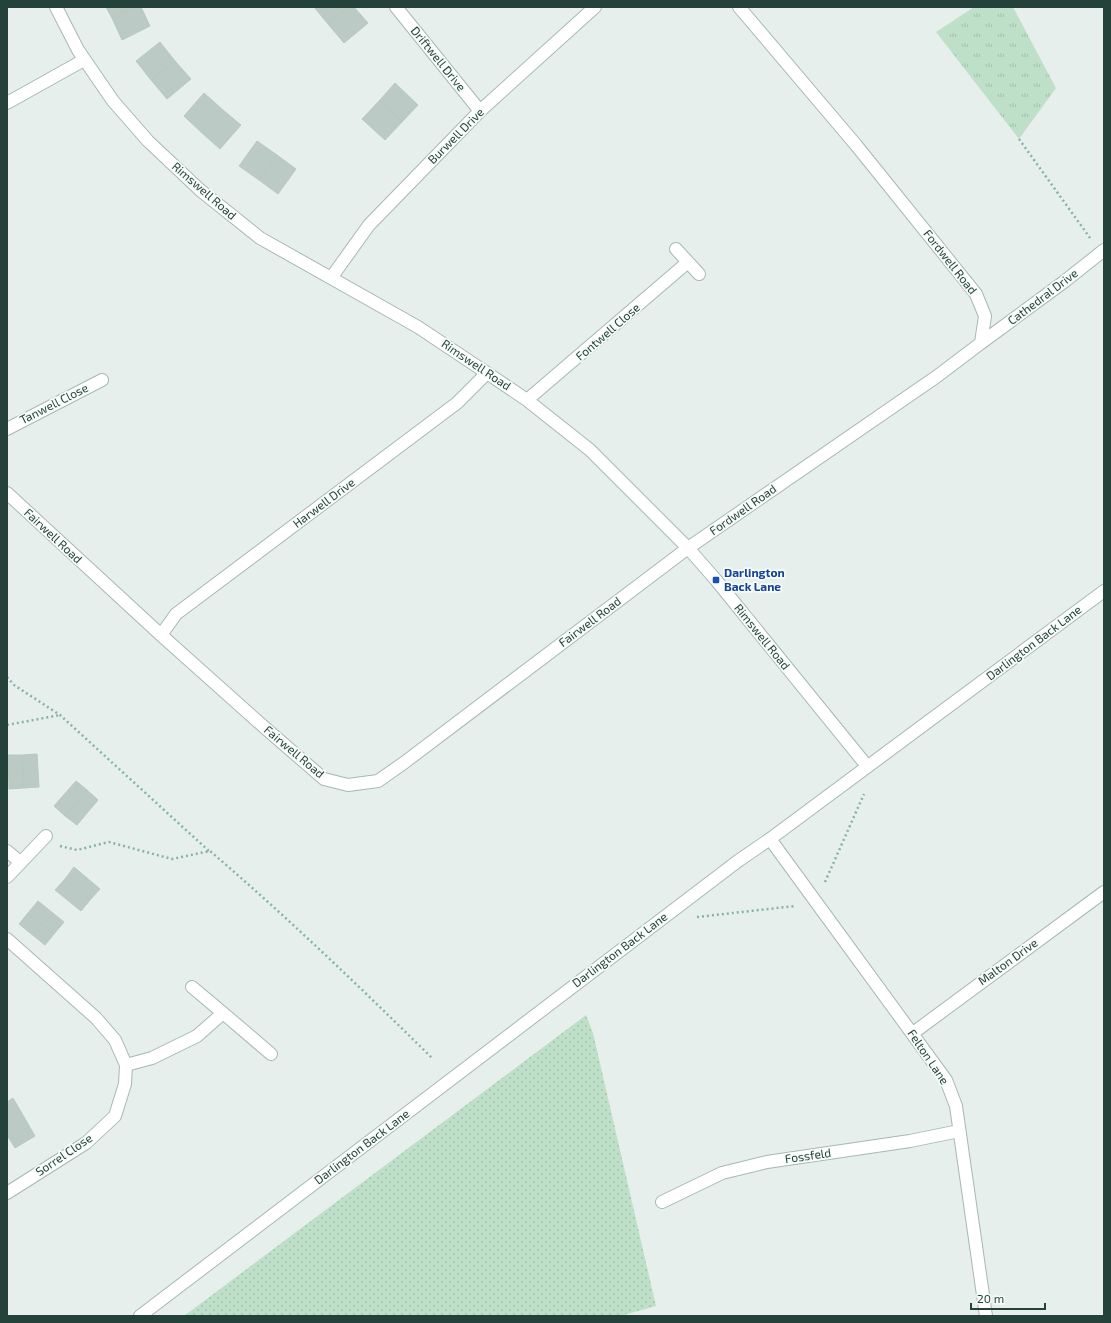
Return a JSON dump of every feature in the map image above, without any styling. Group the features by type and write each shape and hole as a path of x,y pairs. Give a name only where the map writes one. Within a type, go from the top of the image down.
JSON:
{"street":[{"name":"Rimswell Road","path":"56,7 84,60 113,101 148,140 200,190 260,238 418,327 488,372 527,400 590,450 688,548 716,580 867,766"},
{"name":"Driftwell Drive","path":"396,7 480,111"},
{"name":"Burwell Drive","path":"331,278 369,225 480,111 595,7"},
{"name":"Fordwell Road","path":"688,548 930,382 981,342 985,316 976,294 856,145 739,7"},
{"path":"7,103 84,60"},
{"path":"676,248 699,274"},
{"name":"Cathedral Drive","path":"981,342 1102,252"},
{"name":"Fontwell Close","path":"527,400 688,262"},
{"name":"Harwell Drive","path":"161,635 176,614 457,403 488,372"},
{"name":"Tanwell Close","path":"7,429 102,380"},
{"name":"Fairwell Road","path":"7,494 161,635 324,779 348,785 378,780 405,762 688,548"},
{"name":"Darlington Back Lane","path":"140,1316 706,885 1104,590"},
{"path":"7,877 46,836"},
{"name":"Felton Lane","path":"770,839 946,1080 956,1106 986,1316"},
{"path":"7,851 20,862"},
{"name":"Malton Drive","path":"913,1033 1104,892"},
{"name":"Sorrel Close","path":"7,939 96,1018 115,1040 126,1065 125,1084 115,1116 86,1143 7,1193"},
{"path":"192,987 271,1054"},
{"path":"126,1065 152,1058 197,1036 223,1013"},
{"name":"Fossfeld","path":"662,1202 722,1173 767,1162 910,1141 960,1131"}],"path":[{"path":"1019,139 1102,252"},
{"path":"7,677 14,685 60,715 243,880 373,1000 432,1058"},
{"path":"7,725 60,715"},
{"path":"824,884 864,794"},
{"path":"55,845 77,850 110,842 172,859 210,851"},
{"path":"694,917 800,906"}],"green space":[{"path":"974,7 1013,7 1056,88 1019,139 936,32"},
{"path":"586,1015 593,1033 656,1306 620,1316 184,1316"}],"building":[{"path":"106,7 134,7 112,18"},
{"path":"134,7 141,7 150,26 122,40 112,18"},
{"path":"314,7 349,7 328,24"},
{"path":"349,7 354,7 368,23 344,43 328,24"},
{"path":"160,42 175,61 151,80 136,61"},
{"path":"175,61 191,79 167,99 151,80"},
{"path":"395,83 418,105 402,122 379,101"},
{"path":"204,93 223,110 202,133 184,116"},
{"path":"379,101 402,122 385,140 362,119"},
{"path":"223,110 241,125 220,149 202,133"},
{"path":"257,141 277,155 259,180 239,166"},
{"path":"277,155 296,169 278,194 259,180"},
{"path":"37,754 39,787 24,788 22,755"},
{"path":"8,755 22,755 24,788 9,789"},
{"path":"76,781 87,790 65,816 54,806"},
{"path":"87,790 98,800 77,825 65,816"},
{"path":"74,867 100,889 90,900 65,879"},
{"path":"65,879 90,900 81,911 55,890"},
{"path":"38,901 64,922 54,934 28,913"},
{"path":"28,913 54,934 45,945 19,924"},
{"path":"13,1098 35,1136 15,1148 7,1135 7,1102"}],"place":[{"name":"Darlington Back Lane","path":"716,580"}]}
